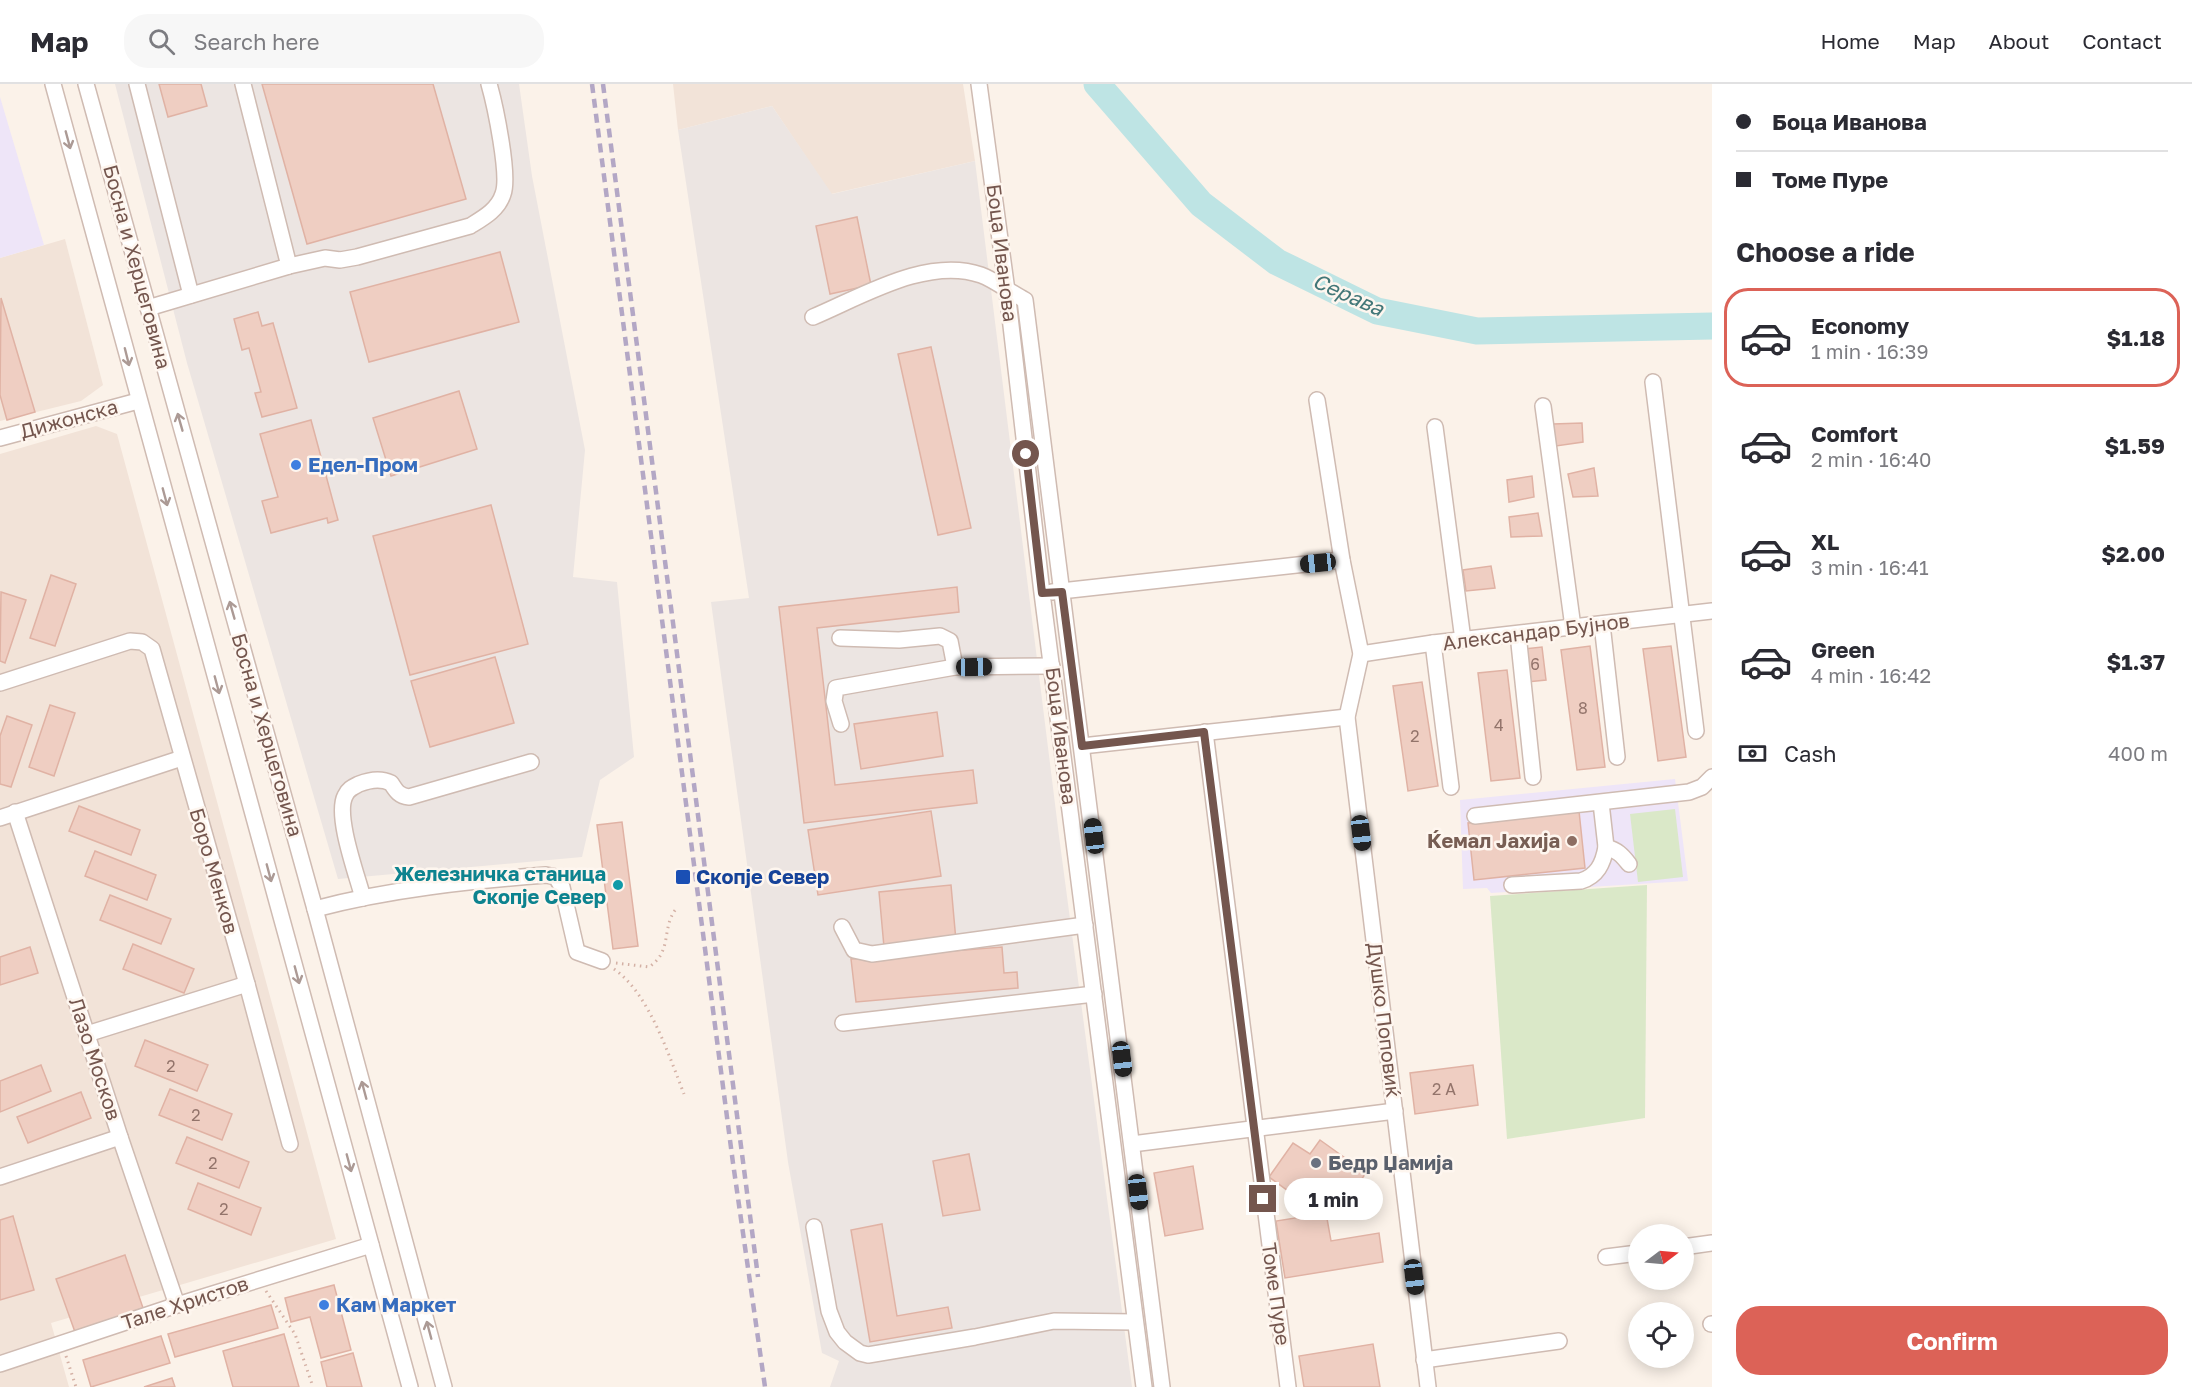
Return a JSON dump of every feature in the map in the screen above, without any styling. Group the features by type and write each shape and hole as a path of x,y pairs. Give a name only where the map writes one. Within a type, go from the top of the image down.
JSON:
{"street":[{"name":"Босна и Херцеговина","path":"53,84 410,1387"},
{"name":"Босна и Херцеговина","path":"87,84 315,909 444,1387"},
{"path":"137,84 191,295"},
{"path":"243,84 289,266"},
{"path":"148,308 289,266 325,258 340,260 357,257 470,226 496,207 504,194 506,175 489,84"},
{"name":"Боца Иванова","path":"979,84 1144,1387"},
{"path":"813,317 916,274 954,270 982,275 1026,300 1162,1387"},
{"path":"1653,382 1696,731"},
{"name":"Дижонска","path":"0,438 138,400"},
{"path":"1317,400 1342,560 1361,654"},
{"path":"1543,406 1573,627"},
{"path":"1435,427 1462,640"},
{"path":"1042,593 1342,560"},
{"name":"Александар Бујнов","path":"1361,654 1433,643 1712,611"},
{"path":"1602,624 1617,757"},
{"path":"1518,634 1533,777"},
{"path":"840,638 899,640 940,636 950,641 955,667"},
{"name":"Боро Менков","path":"0,683 130,641 142,642 152,650 290,1144"},
{"path":"1433,643 1451,787"},
{"name":"Душко Поповиќ","path":"1361,654 1347,717 1428,1387"},
{"path":"841,724 834,701 836,688 955,667 1052,666"},
{"path":"1082,746 1347,717"},
{"name":"Томе Пуре","path":"1204,732 1288,1387"},
{"path":"0,818 182,758"},
{"path":"363,898 343,824 344,796 351,788 364,782 380,779 391,783 402,797 409,797 531,762"},
{"path":"1475,816 1689,792 1702,787 1712,777"},
{"path":"1512,885 1588,879 1601,866 1606,847 1601,803"},
{"name":"Лазо Москов","path":"15,812 177,1305"},
{"path":"1606,847 1621,854 1629,864"},
{"path":"315,909 363,898 444,886 546,875 556,878 562,887 578,952 602,961"},
{"path":"842,927 854,950 872,954 1085,925"},
{"path":"87,1034 247,984"},
{"path":"843,1023 1094,994"},
{"path":"1098,1020 1116,1017"},
{"path":"1132,1144 1395,1111"},
{"path":"0,1177 120,1137"},
{"path":"814,1227 832,1322 844,1341 860,1353 879,1353 922,1346 1054,1321 1136,1322"},
{"path":"1694,1245 1712,1243"},
{"name":"Тале Христов","path":"0,1364 177,1305 371,1245"},
{"path":"1606,1257 1628,1254"},
{"path":"1424,1360 1559,1341"}],"path":[{"path":"602,961 649,967 660,960 670,917 676,909"},
{"path":"602,961 620,973 645,1005 662,1036 684,1094"},
{"path":"259,1280 295,1334 313,1387"},
{"path":"62,1343 76,1387"}],"shaded area":[{"path":"115,84 519,84 532,176 585,450 573,577 617,582 634,757 600,780 582,857 338,879 187,363"},
{"path":"673,84 963,84 975,161 831,194 772,106 678,130"},
{"path":"0,97 44,245 0,258"},
{"path":"772,106 832,194 975,161 1059,836 1132,1387 830,1387 839,1361 822,1353 788,1162 711,602 749,598 678,130"},
{"path":"65,239 103,385 81,401 0,421 0,258"},
{"path":"96,426 117,434 336,1239 51,1323 69,1387 0,1387 0,454"},
{"name":"Ќемал Јахија","path":"1675,779 1688,881 1491,893 1487,888 1463,889 1460,800"}],"green space":[{"path":"1675,809 1683,877 1638,882 1630,814"},
{"path":"1647,885 1645,1118 1507,1139 1490,896"}],"building":[{"path":"159,84 201,84 207,106 168,117"},
{"path":"262,84 433,84 466,199 307,244"},
{"path":"857,217 871,285 830,294 816,226"},
{"path":"500,252 519,322 369,362 350,292"},
{"path":"1,298 35,412 7,420 0,395"},
{"path":"258,312 262,326 273,323 297,408 262,417 255,393 261,392 249,348 242,350 234,319"},
{"path":"931,347 971,528 938,535 898,354"},
{"path":"459,391 477,449 391,476 373,418"},
{"name":"Едел-Пром","path":"311,420 338,520 328,523 327,518 271,533 262,501 278,497 260,434"},
{"path":"1582,423 1583,442 1556,446 1553,424"},
{"path":"1594,468 1598,496 1573,497 1568,474"},
{"path":"1532,476 1534,497 1509,502 1507,480"},
{"path":"491,505 528,644 410,675 373,536"},
{"path":"1538,513 1542,536 1511,537 1509,517"},
{"path":"1491,566 1495,588 1466,591 1463,570"},
{"path":"51,575 76,584 55,646 30,638"},
{"path":"957,587 959,612 817,628 835,785 973,770 977,803 804,823 779,607"},
{"path":"1,592 26,600 5,663 0,661"},
{"path":"1590,646 1605,767 1577,770 1561,650"},
{"path":"1671,646 1686,757 1658,761 1643,649"},
{"path":"1542,647 1546,680 1527,682 1523,649"},
{"path":"495,657 514,723 430,747 411,681"},
{"path":"1507,670 1520,778 1491,781 1478,673"},
{"path":"1422,682 1438,786 1408,791 1393,686"},
{"path":"50,705 75,713 54,776 29,767"},
{"path":"937,712 943,756 861,769 854,724"},
{"path":"7,716 32,725 11,787 0,784 0,736"},
{"path":"79,806 140,830 131,855 69,831"},
{"path":"931,811 941,876 818,895 808,830"},
{"path":"1579,811 1585,868 1474,880 1468,823"},
{"name":"Железничка станица Скопје Север","path":"622,822 638,946 613,949 597,825"},
{"path":"95,851 156,875 147,900 85,876"},
{"path":"951,885 956,941 884,947 879,892"},
{"path":"110,895 171,919 161,944 100,920"},
{"path":"133,944 194,969 184,993 123,969"},
{"path":"30,947 38,973 0,985 0,957"},
{"path":"1002,947 1004,973 1017,972 1018,988 856,1002 851,959"},
{"path":"145,1040 208,1065 197,1091 135,1066"},
{"path":"41,1065 51,1091 0,1112 0,1081"},
{"path":"1473,1065 1478,1105 1415,1114 1410,1073"},
{"path":"170,1089 232,1114 222,1140 159,1115"},
{"path":"81,1092 91,1118 28,1143 17,1117"},
{"path":"187,1137 249,1162 239,1188 176,1163"},
{"name":"Бедр Џамија","path":"1320,1140 1366,1173 1344,1204 1319,1186 1306,1204 1269,1177 1293,1143 1310,1154"},
{"path":"969,1154 980,1210 943,1216 933,1161"},
{"path":"1193,1166 1203,1229 1165,1236 1154,1173"},
{"path":"198,1183 261,1208 251,1235 188,1209"},
{"path":"1326,1213 1331,1241 1379,1233 1383,1262 1285,1278 1276,1221"},
{"path":"13,1216 34,1290 0,1300 0,1220"},
{"path":"882,1224 897,1316 948,1307 952,1328 870,1342 851,1230"},
{"path":"125,1255 143,1308 75,1332 56,1279"},
{"path":"334,1285 351,1350 321,1358 310,1317 291,1322 285,1298"},
{"path":"271,1305 278,1328 175,1357 168,1334"},
{"path":"284,1334 299,1387 233,1387 223,1351"},
{"path":"161,1336 170,1363 91,1387 83,1360"},
{"path":"1373,1344 1380,1387 1304,1387 1299,1356"},
{"path":"353,1353 362,1387 327,1387 321,1362"},
{"path":"172,1378 175,1387 144,1387"}],"waterway":[{"name":"Серава","path":"1097,84 1201,204 1277,262 1377,311 1477,331 1712,326"}],"railway":[{"path":"592,84 733,1163 765,1387"},
{"path":"603,84 758,1277"}],"place":[{"name":"Едел-Пром","path":"296,465"},
{"name":"Ќемал Јахија","path":"1572,841"},
{"name":"Скопје Север","path":"683,877"},
{"name":"Железничка станица Скопје Север","path":"618,885"},
{"name":"Бедр Џамија","path":"1316,1163"},
{"name":"Кам Маркет","path":"324,1305"}],"route":[{"path":"1026,454 1042,593 1062,592 1082,746 1204,732 1263,1199"}]}
